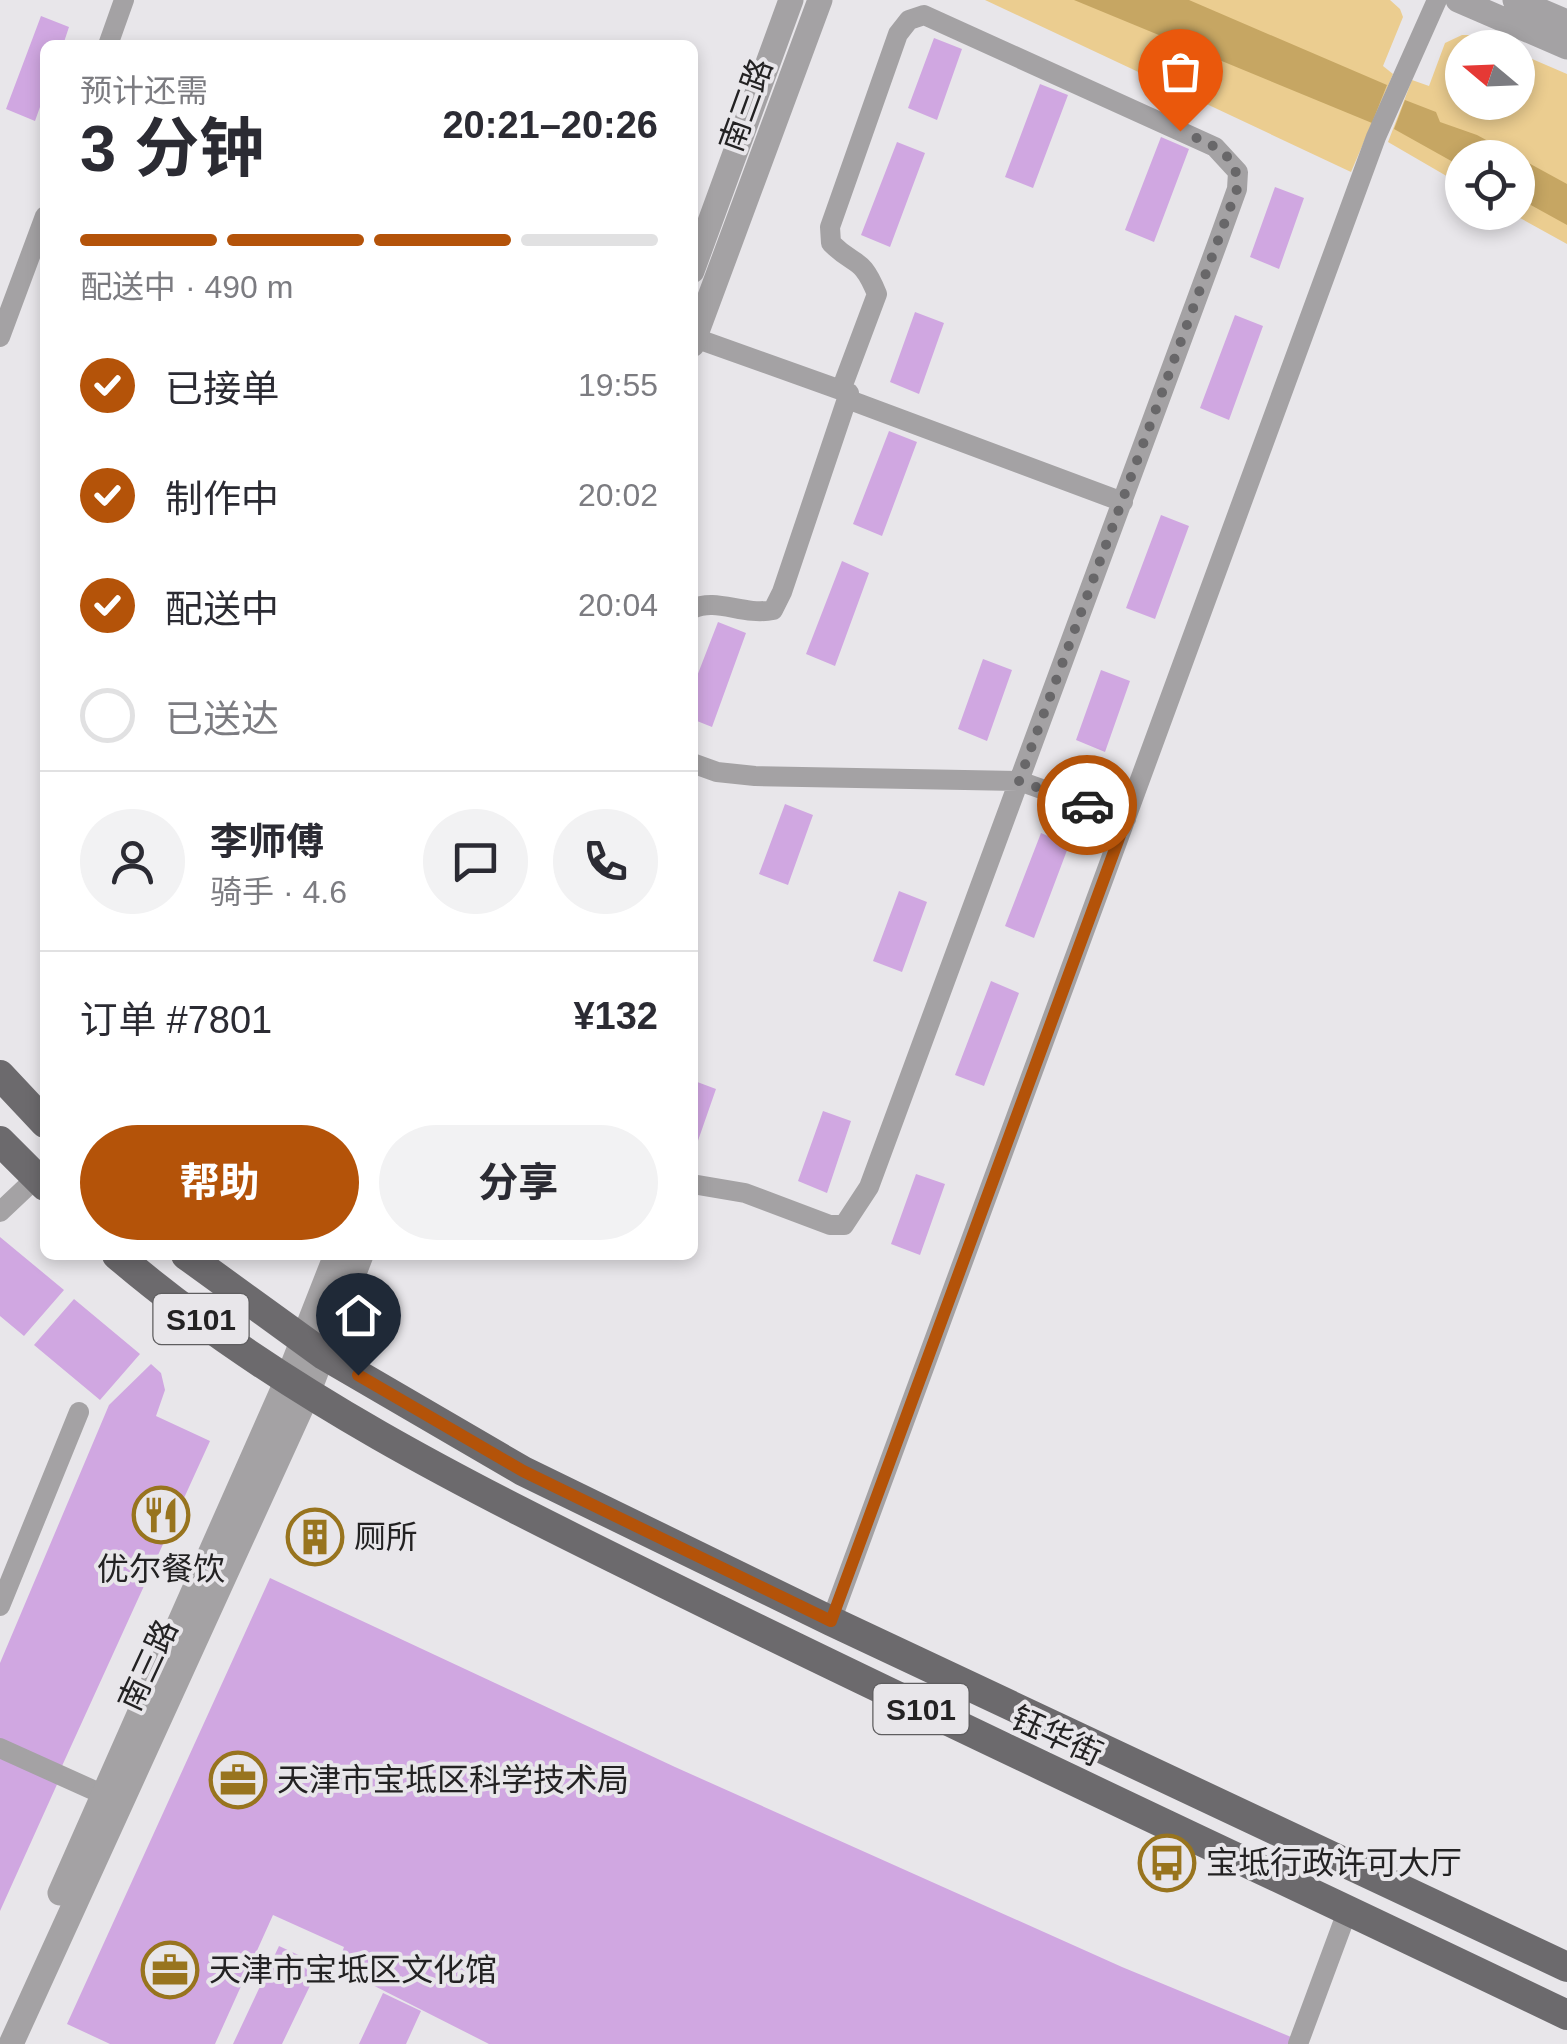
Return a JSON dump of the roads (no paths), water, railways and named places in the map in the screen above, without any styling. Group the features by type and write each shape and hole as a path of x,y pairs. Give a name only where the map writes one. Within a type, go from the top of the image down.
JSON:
{"main road":[{"path":"0,1075 40,1118"},
{"path":"0,1141 40,1182"},
{"name":"钰华街","path":"124,1260 297,1386 520,1511 946,1722 1567,2014"},
{"name":"钰华街","path":"193,1260 314,1349 523,1471 831,1621 1567,1967"}],"street":[{"name":"南三路","path":"698,255 791,0"},
{"name":"南三路","path":"698,331 820,0"},
{"path":"831,1621 1376,137 1437,0"},
{"path":"1458,0 1567,47"},
{"path":"1515,0 1567,22"},
{"path":"109,40 121,1"},
{"path":"698,607 710,602 754,614 773,610 782,592 877,294 868,271 831,243 830,227 898,34 909,20 924,15 1215,147 1238,172 1237,189 869,1187 844,1225 830,1225 745,1193 698,1185"},
{"path":"0,337 40,229"},
{"path":"698,343 844,394 1122,502"},
{"path":"698,765 717,772 755,776 1019,781 1126,819"},
{"path":"0,1212 40,1182"},
{"name":"南三路","path":"314,1349 335,1260"},
{"name":"南三路","path":"0,2028 104,1795 358,1260"},
{"name":"南三路","path":"11,2044 297,1386"},
{"path":"0,1606 79,1412"},
{"path":"0,1748 104,1795"},
{"path":"1298,2044 1346,1912"}],"place":[{"name":"优尔餐饮","path":"161,1515"},
{"name":"厕所","path":"315,1537"},
{"name":"天津市宝坻区科学技术局","path":"238,1780"},
{"name":"宝坻行政许可大厅","path":"1167,1863"},
{"name":"天津市宝坻区文化馆","path":"170,1970"}]}
